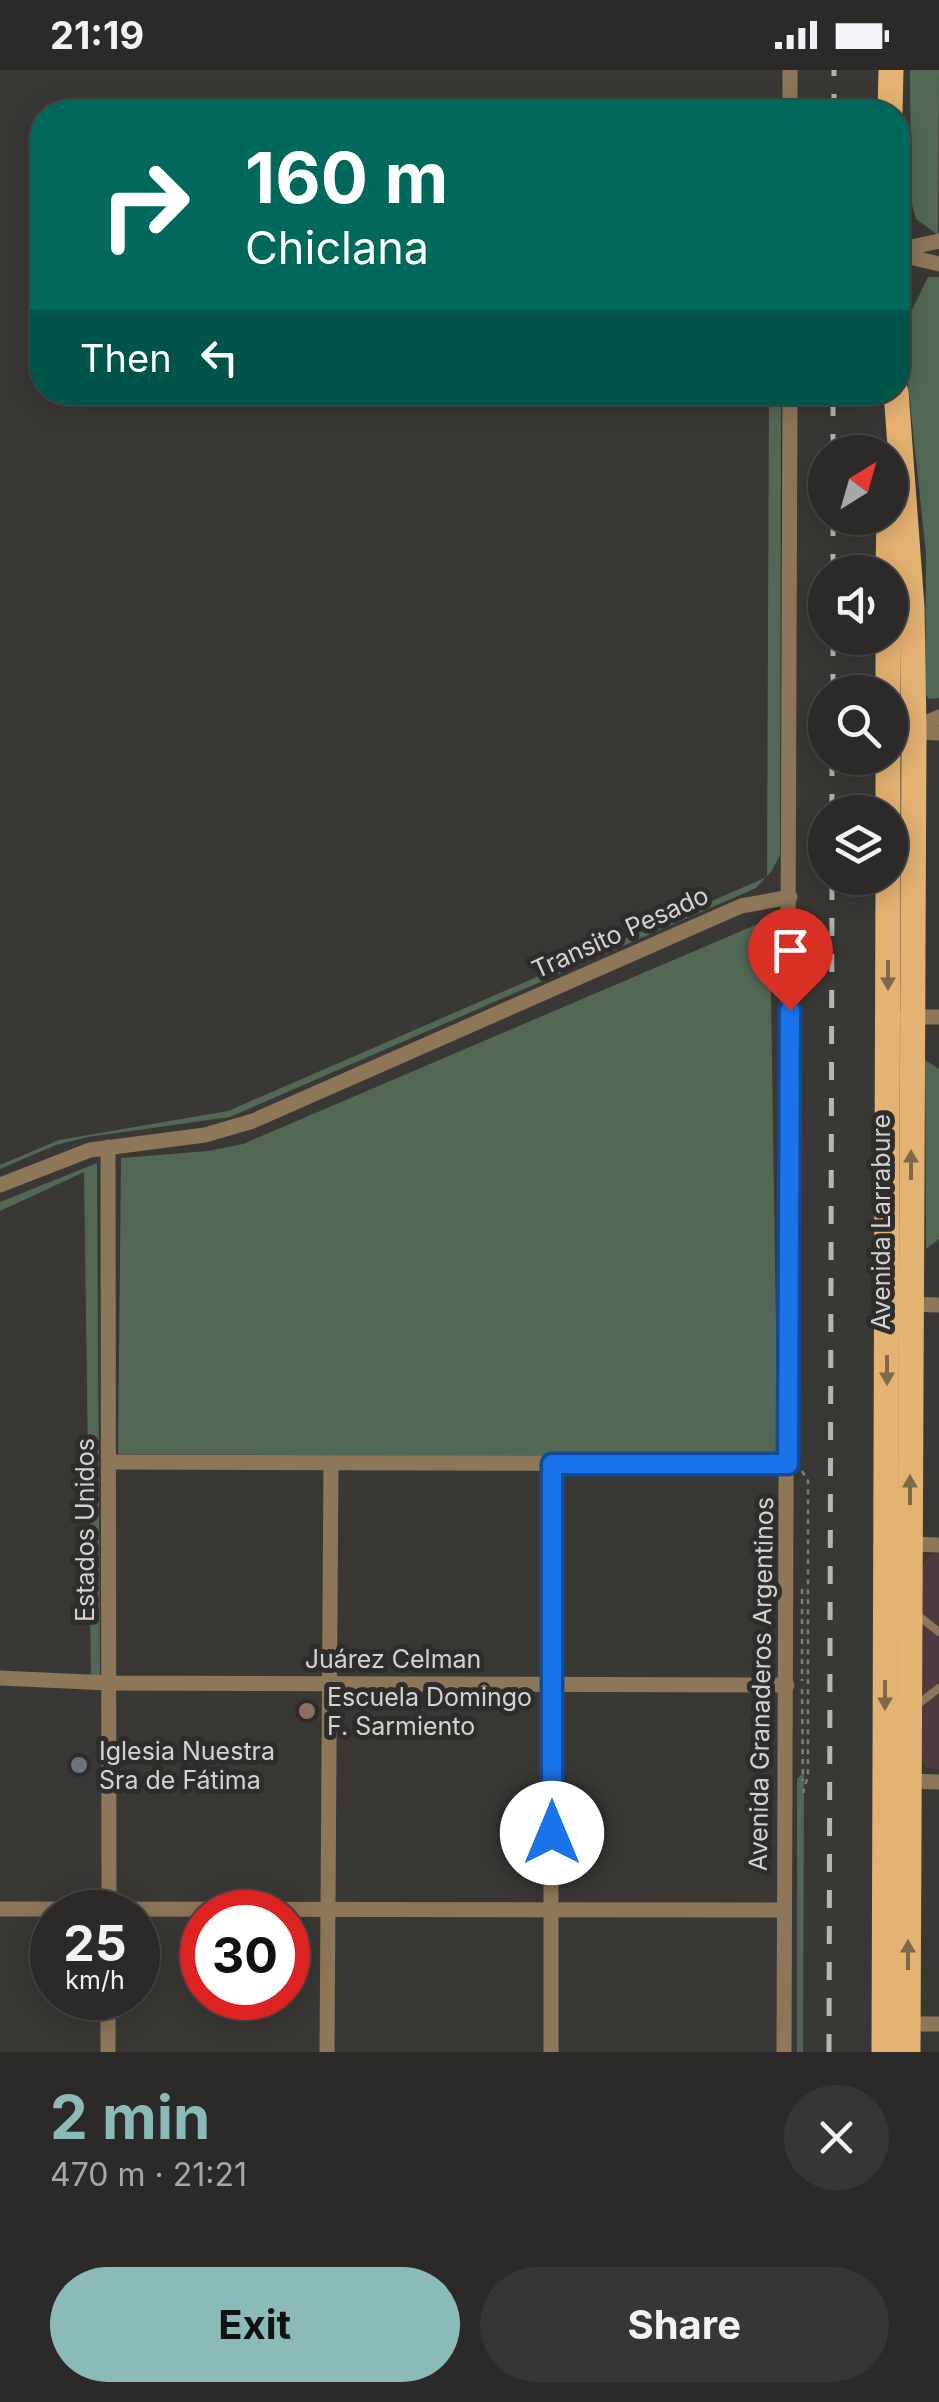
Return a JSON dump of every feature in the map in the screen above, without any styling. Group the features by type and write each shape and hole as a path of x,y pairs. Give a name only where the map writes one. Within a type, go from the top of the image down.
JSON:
{"main road":[{"path":"890,100 891,70"},
{"name":"Avenida Larrabure","path":"890,435 892,405"},
{"name":"Avenida Larrabure","path":"884,2052 896,2024 900,1017 914,735 912,607 894,405"},
{"name":"Avenida Larrabure","path":"889,895 900,1017"},
{"name":"Avenida Larrabure","path":"896,1781 909,1710 909,1544 899,1304"},
{"name":"Avenida Larrabure","path":"896,2024 908,2052"}],"street":[{"path":"790,70 790,100"},
{"path":"910,249 939,241"},
{"path":"910,256 939,264"},
{"path":"790,405 790,897"},
{"path":"914,735 939,717"},
{"name":"Transito Pesado","path":"0,1185 62,1157 205,1135 253,1121 741,906 790,897"},
{"name":"Avenida Granaderos Argentinos","path":"784,2052 790,897"},
{"path":"900,1017 939,1017"},
{"name":"Estados Unidos","path":"108,1147 109,1890"},
{"path":"899,1304 939,1305"},
{"path":"110,1462 788,1464"},
{"path":"327,2052 331,1463"},
{"path":"552,1464 552,2052"},
{"path":"909,1544 939,1545"},
{"name":"Juárez Celman","path":"0,1678 109,1683 787,1686"},
{"path":"896,1781 939,1782"},
{"path":"160,1909 329,1906 783,1910"},
{"path":"0,1909 30,1909"},
{"path":"108,2020 108,2052"},
{"path":"896,2024 939,2024"}],"lane":[{"path":"909,1608 939,1632"},
{"path":"909,1710 939,1688"}],"path":[{"path":"803,1781 802,1470 808,1481 808,1776 803,1793"}],"shaded area":[{"path":"939,1553 939,1770 926,1768 921,1760 922,1566 929,1555"}],"green space":[{"path":"910,70 939,70 938,235 916,219 911,201"},
{"path":"928,277 939,277 939,698 929,699 925,694 926,554 910,403 911,312"},
{"path":"769,405 781,405 780,855 767,876"},
{"path":"766,878 756,888 230,1117 88,1137 56,1145 0,1169 0,1165 59,1140 228,1111"},
{"path":"760,923 770,932 778,1458 118,1454 121,1158 243,1144"},
{"path":"925,1060 939,1069 939,1239 926,1249"},
{"path":"97,1163 100,1674 91,1682 84,1172 0,1211 0,1202"},
{"path":"804,1772 803,2052 797,2052 797,1779"}],"railway":[{"path":"834,70 834,100"},
{"path":"833,405 833,435"},
{"path":"833,535 833,555"},
{"path":"833,655 833,675"},
{"path":"832,775 832,795"},
{"path":"829,2052 832,895"}],"place":[{"name":"Escuela Domingo F. Sarmiento","path":"307,1711"},
{"name":"Iglesia Nuestra Sra de Fátima","path":"79,1765"}],"route":[{"path":"552,1833 552,1464 788,1464 790,1010"}]}
